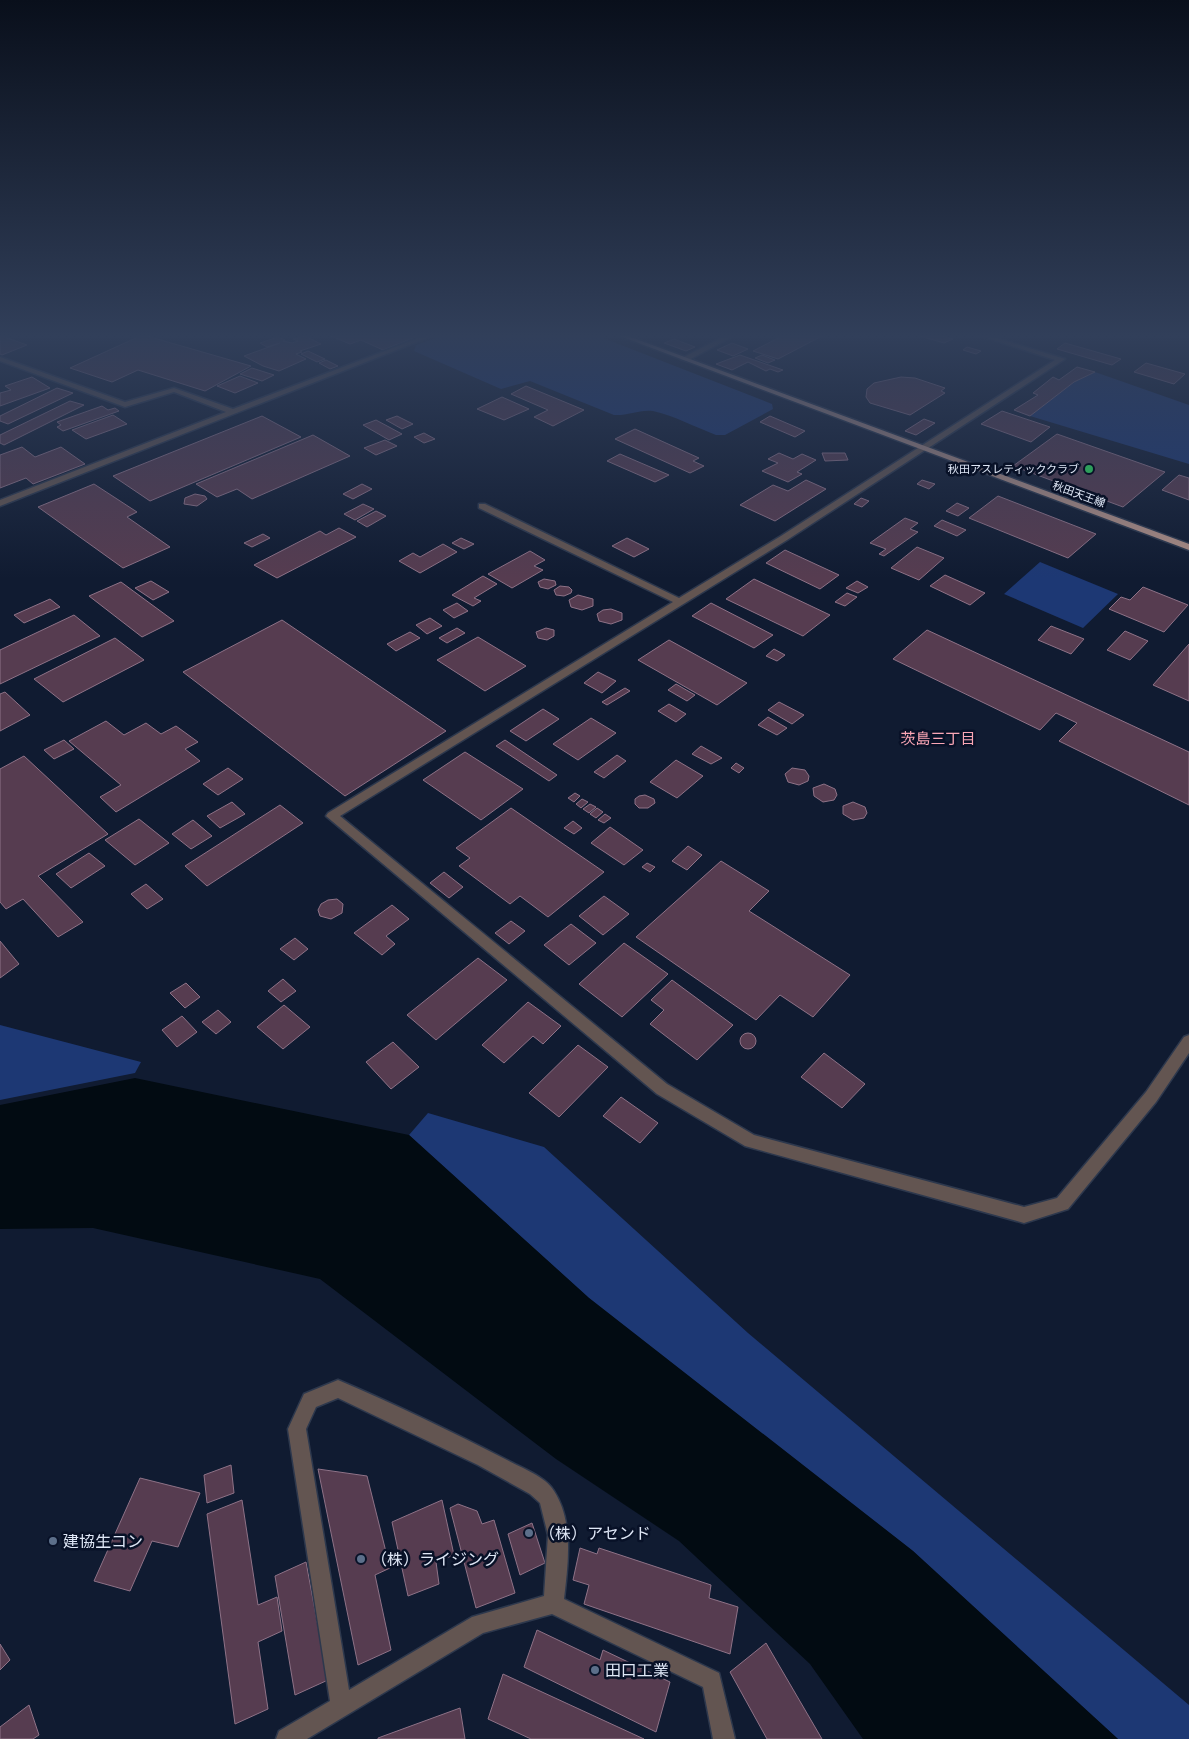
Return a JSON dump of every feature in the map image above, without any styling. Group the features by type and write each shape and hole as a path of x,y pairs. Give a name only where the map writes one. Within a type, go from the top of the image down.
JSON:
{"main road":[{"name":"秋田天王線","path":"840,417 1189,547"}],"street":[{"path":"0,503 219,417"},
{"path":"971,417 680,602 332,816 662,1089 750,1141 1024,1215 1062,1204 1151,1097 1189,1041"},
{"path":"482,506 680,602"},
{"path":"341,1707 297,1429 310,1400 338,1389 517,1475 546,1494 555,1515 559,1544 553,1604"},
{"path":"287,1739 480,1624 553,1604 712,1680 724,1739"}],"shaded area":[{"path":"672,417 758,417 725,435 716,435"},
{"path":"1034,417 1189,417 1189,464"},
{"path":"1040,562 1118,594 1083,628 1004,594"},
{"path":"0,1025 141,1062 135,1073 0,1100"},
{"path":"135,1078 409,1135 589,1298 913,1551 1118,1739 863,1739 810,1664 679,1541 556,1459 320,1279 93,1228 0,1229 0,1105"},
{"path":"428,1113 544,1147 748,1333 1189,1705 1189,1739 1118,1739 913,1551 589,1298 409,1135"}],"building":[{"path":"0,417 22,417 8,424 0,421"},
{"path":"37,417 60,417 4,445 0,443 0,435"},
{"path":"71,417 102,417 63,431 57,427 61,425 57,422"},
{"path":"107,417 116,417 127,424 86,439 72,430"},
{"path":"259,417 264,417 301,437 150,501 113,476"},
{"path":"399,417 413,424 402,429 386,420"},
{"path":"497,417 510,417 504,420"},
{"path":"534,417 570,417 553,426"},
{"path":"768,417 773,417 805,431 795,437 760,422"},
{"path":"992,417 1020,417 1050,427 1031,442 981,424"},
{"path":"924,419 935,423 916,435 905,431"},
{"path":"376,420 402,434 389,440 363,425"},
{"path":"635,429 699,458 693,461 704,466 690,473 615,439"},
{"path":"424,433 435,439 424,443 414,437"},
{"name":"秋田アスレティッククラブ","path":"1057,434 1165,472 1123,507 1013,466"},
{"path":"313,435 350,456 252,499 237,489 217,497 196,484"},
{"path":"385,440 397,446 376,455 364,448"},
{"path":"22,447 35,457 61,447 85,464 33,484 26,478 0,488 0,455"},
{"path":"779,453 793,459 802,454 816,460 797,472 802,474 788,482 762,471 778,463 768,459"},
{"path":"822,453 845,453 848,460 825,461"},
{"path":"620,454 669,475 655,482 607,461"},
{"path":"1179,475 1189,478 1189,500 1162,490"},
{"path":"806,480 826,489 775,521 740,505 773,485 788,491"},
{"path":"922,480 935,484 929,489 917,484"},
{"path":"94,484 137,512 127,517 170,547 123,568 38,507"},
{"path":"362,484 372,489 353,499 343,494"},
{"path":"195,494 205,496 207,499 197,506 184,504 185,498"},
{"path":"998,496 1096,534 1068,558 969,518"},
{"path":"861,498 869,501 862,507 854,504"},
{"path":"957,503 969,508 958,516 946,511"},
{"path":"363,504 374,509 355,520 344,514"},
{"path":"376,511 386,516 367,527 357,521"},
{"path":"905,518 918,523 910,529 918,532 884,556 879,554 886,549 870,543"},
{"path":"942,520 966,530 957,536 934,526"},
{"path":"339,528 356,537 277,578 254,565 320,531 326,535"},
{"path":"263,534 270,538 252,547 244,543"},
{"path":"461,538 474,544 464,549 452,543"},
{"path":"627,538 649,549 634,557 612,546"},
{"path":"443,544 457,552 420,573 399,561 413,553 420,557"},
{"path":"917,547 944,558 919,580 891,568"},
{"path":"785,550 839,575 820,589 766,563"},
{"path":"530,551 545,560 534,566 543,570 512,588 488,574"},
{"path":"945,575 985,593 970,605 930,586"},
{"path":"483,576 497,584 474,598 481,601 473,606 452,595"},
{"path":"544,579 555,581 556,585 548,589 540,587 538,582"},
{"path":"754,579 830,615 803,636 726,599"},
{"path":"151,581 169,592 153,600 135,588"},
{"path":"857,581 868,587 858,593 846,588"},
{"path":"121,582 174,621 142,637 89,596"},
{"path":"560,586 569,587 572,590 571,593 564,596 556,595 554,590"},
{"path":"1143,587 1188,605 1164,632 1109,609 1121,597 1130,600"},
{"path":"847,593 857,597 845,606 835,602"},
{"path":"578,595 593,599 593,606 582,610 571,607 569,600"},
{"path":"50,599 60,607 24,623 14,615"},
{"path":"457,603 468,611 454,618 443,610"},
{"path":"711,603 773,635 754,648 692,616"},
{"path":"611,609 622,613 622,620 611,624 599,621 597,614 603,610"},
{"path":"74,615 100,636 0,684 0,650"},
{"path":"430,618 442,626 427,634 416,625"},
{"path":"282,620 446,731 345,796 183,672"},
{"path":"1051,626 1084,639 1071,654 1038,640"},
{"path":"457,628 465,633 447,643 439,638"},
{"path":"546,628 554,630 554,636 547,640 538,638 536,632"},
{"path":"927,630 1189,752 1189,805 1059,741 1077,723 1056,713 1040,730 893,659"},
{"path":"1125,631 1148,641 1130,660 1107,650"},
{"path":"410,632 420,638 396,651 387,644"},
{"path":"478,637 526,666 485,691 437,660"},
{"path":"115,638 144,660 63,702 34,679"},
{"path":"669,640 747,683 717,705 638,660"},
{"path":"1189,644 1189,701 1153,685"},
{"path":"774,649 785,655 777,661 766,656"},
{"path":"598,672 616,681 602,693 584,683"},
{"path":"676,684 695,695 687,701 668,690"},
{"path":"625,688 630,691 607,705 602,702"},
{"path":"5,692 30,715 0,731 0,694"},
{"path":"779,702 804,715 792,724 768,710"},
{"path":"669,704 686,714 676,722 658,711"},
{"path":"543,709 559,719 526,741 510,731"},
{"path":"768,717 787,728 777,735 758,725"},
{"path":"591,718 616,733 578,760 553,744"},
{"path":"106,721 124,735 146,723 161,734 176,726 198,742 185,749 200,761 116,812 100,797 121,785 69,741"},
{"path":"64,740 74,749 54,759 44,750"},
{"path":"505,740 557,775 549,781 496,746"},
{"path":"701,746 722,758 711,764 692,754"},
{"path":"465,752 523,789 481,820 423,780"},
{"path":"617,755 626,761 604,778 594,772"},
{"path":"24,756 108,834 38,876 83,922 58,937 23,899 6,909 0,902 0,769"},
{"path":"676,760 703,776 677,798 650,782"},
{"path":"736,763 744,768 739,773 731,768"},
{"path":"228,768 243,779 218,795 203,784"},
{"path":"792,768 805,770 809,776 808,781 799,785 788,782 785,774"},
{"path":"824,784 835,789 837,795 834,800 823,802 814,796 813,788"},
{"path":"575,793 580,796 574,802 568,798"},
{"path":"645,795 654,799 655,803 648,808 639,808 635,804 635,799"},
{"path":"582,799 588,802 581,808 576,804"},
{"path":"232,802 245,814 220,828 207,816"},
{"path":"853,802 865,807 867,813 864,818 853,820 843,814 843,806"},
{"path":"590,804 596,807 589,813 583,809"},
{"path":"280,805 303,823 207,886 185,866"},
{"path":"511,808 604,872 548,917 520,896 510,904 459,866 470,858 456,848"},
{"path":"597,808 603,812 596,818 590,814"},
{"path":"605,814 611,818 604,823 598,820"},
{"path":"139,819 169,843 135,865 105,840"},
{"path":"193,820 212,836 191,849 172,834"},
{"path":"573,821 582,828 574,834 564,828"},
{"path":"610,827 643,850 624,865 591,843"},
{"path":"688,846 702,855 687,870 672,861"},
{"path":"89,853 105,866 71,888 56,874"},
{"path":"721,861 769,891 749,911 850,975 813,1017 780,995 756,1020 636,937"},
{"path":"647,863 655,867 650,872 642,867"},
{"path":"444,872 463,887 449,898 430,883"},
{"path":"146,884 163,899 147,909 131,894"},
{"path":"604,896 629,914 603,935 579,916"},
{"path":"337,899 343,904 342,913 331,919 320,916 318,910 321,904 328,900"},
{"path":"392,905 409,919 386,936 395,944 382,955 354,933"},
{"path":"511,921 525,931 509,944 495,933"},
{"path":"571,924 596,943 569,965 544,945"},
{"path":"295,938 308,949 294,960 280,949"},
{"path":"0,941 19,964 0,978"},
{"path":"624,943 668,974 622,1017 579,984"},
{"path":"478,958 507,980 436,1040 407,1015"},
{"path":"283,979 296,991 281,1002 268,991"},
{"path":"672,980 733,1025 697,1060 650,1024 664,1010 651,1000"},
{"path":"186,983 200,997 185,1008 170,993"},
{"path":"528,1002 561,1026 543,1044 533,1036 504,1063 482,1045"},
{"path":"284,1005 310,1027 283,1049 257,1027"},
{"path":"218,1010 231,1022 216,1034 202,1022"},
{"path":"182,1016 197,1032 177,1047 162,1030"},
{"path":"748,1033 756,1041 748,1049 740,1041"},
{"path":"393,1042 419,1067 391,1089 366,1062"},
{"path":"578,1045 608,1067 559,1117 529,1093"},
{"path":"824,1053 865,1084 842,1108 801,1077"},
{"path":"621,1097 658,1123 640,1143 603,1116"},
{"path":"231,1465 234,1493 207,1503 204,1475"},
{"path":"318,1469 367,1476 390,1568 375,1575 391,1650 358,1665"},
{"path":"140,1478 200,1493 178,1547 152,1541 130,1591 94,1581"},
{"path":"242,1500 258,1605 277,1597 282,1631 258,1642 268,1709 235,1724 207,1514"},
{"path":"442,1500 454,1555 436,1562 439,1584 408,1596 392,1522"},
{"path":"458,1504 477,1511 482,1524 494,1520 515,1593 476,1608 450,1508"},
{"path":"532,1523 545,1563 520,1575 508,1534"},
{"path":"580,1548 597,1554 599,1548 711,1585 709,1598 738,1607 730,1654 584,1604 589,1585 573,1580"},
{"path":"306,1562 328,1680 295,1695 275,1576"},
{"path":"537,1630 600,1660 603,1650 670,1682 656,1732 524,1667"},
{"path":"766,1643 822,1739 767,1739 730,1672"},
{"path":"0,1644 10,1660 0,1670"},
{"path":"503,1674 644,1739 531,1739 488,1719"},
{"path":"29,1705 39,1735 33,1739 0,1739 0,1727"},
{"path":"460,1708 465,1739 378,1739 378,1738"}],"place":[{"name":"秋田アスレティッククラブ","path":"1089,469"},
{"name":"（株）アセンド","path":"529,1533"},
{"name":"建協生コン","path":"53,1541"},
{"name":"（株）ライジング","path":"361,1559"},
{"name":"田口工業","path":"595,1670"}],"district":[{"name":"茨島三丁目","path":"938,738"}]}
